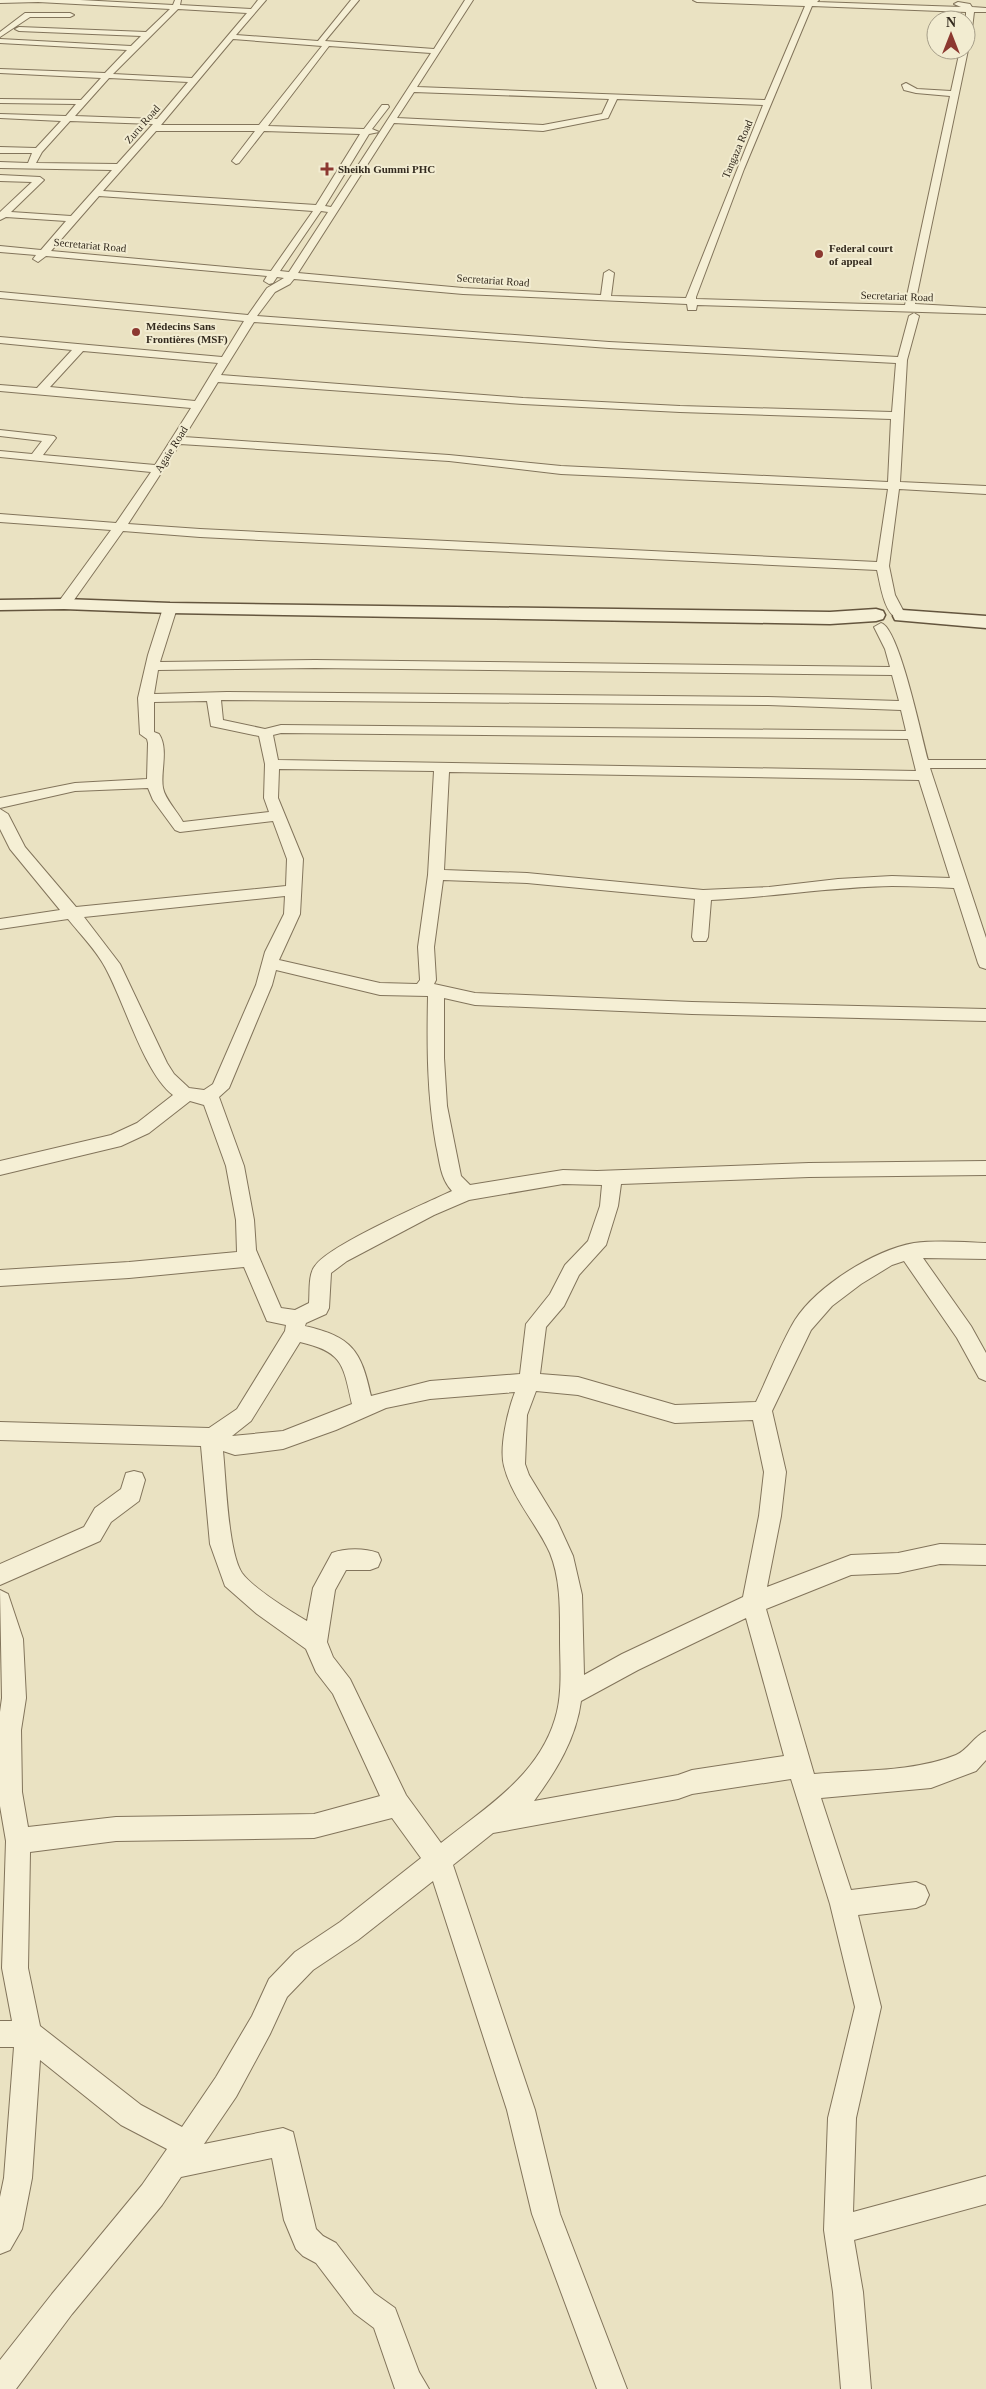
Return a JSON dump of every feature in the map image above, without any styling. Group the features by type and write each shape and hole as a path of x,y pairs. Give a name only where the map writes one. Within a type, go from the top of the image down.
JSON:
{"street":[{"path":"0,1 38,0 177,4 252,11"},
{"name":"Zuru Road","path":"41,256 157,125 262,0"},
{"path":"236,161 355,0"},
{"path":"288,279 335,209 468,0"},
{"path":"697,0 812,2"},
{"path":"776,0 986,9"},
{"path":"944,0 968,8"},
{"name":"Tangaza Road","path":"692,305 691,297 706,255 812,2"},
{"path":"31,165 38,151 133,48 177,4"},
{"path":"0,35 6,28 28,15 80,16"},
{"path":"154,19 164,19"},
{"path":"440,25 452,26"},
{"path":"6,28 148,34"},
{"path":"36,55 63,31"},
{"path":"231,37 324,43 422,54 435,52"},
{"path":"422,54 432,38"},
{"path":"0,41 133,48"},
{"path":"962,60 956,94 942,147 910,305 914,312 902,360 894,486 883,566 889,595 892,648 907,706 924,770 986,963"},
{"path":"0,71 20,69 194,80"},
{"path":"906,85 907,88 916,92 956,94"},
{"path":"411,89 769,103"},
{"path":"391,120 543,128 605,116 614,97"},
{"path":"0,101 84,102"},
{"name":"Agaie Road","path":"64,604 119,528 159,468 250,320 271,282 366,132 388,102"},
{"path":"0,116 70,117 157,125 382,133"},
{"path":"0,150 38,151"},
{"path":"0,164 120,167"},
{"path":"0,178 40,180 12,207 2,212"},
{"path":"98,193 335,209"},
{"path":"2,212 74,219"},
{"name":"Secretariat Road","path":"0,249 41,256 271,282 288,279 692,305"},
{"name":"Secretariat Road","path":"0,256 41,256"},
{"path":"605,299 609,273"},
{"name":"Secretariat Road","path":"288,279 468,298 914,312 986,317"},
{"path":"0,295 250,320 432,331 609,345 902,360"},
{"name":"Secretariat Road","path":"914,312 986,311"},
{"path":"0,340 225,360"},
{"path":"42,390 78,348"},
{"path":"214,378 553,403 897,416"},
{"path":"0,388 40,392 42,390 198,405"},
{"path":"2,433 50,438 35,457"},
{"path":"176,440 439,458 561,470 986,490"},
{"path":"0,454 159,468"},
{"path":"0,518 119,528 883,566"},
{"path":"1,607 64,604 170,608 986,622"},
{"path":"170,608 152,666 145,698 147,734 154,737 156,743 154,764 159,799 169,810 176,825 180,827 276,816"},
{"path":"152,666 487,666 898,671"},
{"path":"485,699 487,666"},
{"path":"145,698 214,696 768,701 907,706"},
{"path":"214,696 216,723 265,733 281,729 915,735"},
{"path":"0,814 18,849 112,964 159,1065 179,1091 186,1094 208,1096 220,1088 292,914 295,859 276,816 271,798 272,764 265,733"},
{"path":"272,764 442,768 924,770 986,764"},
{"path":"442,768 436,875 426,947 441,1123 452,1179 466,1193"},
{"path":"0,803 74,786 156,783"},
{"path":"436,875 528,878 703,895 769,892 883,881 960,883"},
{"path":"0,924 72,913 218,896 294,890"},
{"path":"700,937 703,895"},
{"path":"270,964 380,989 429,990 475,999 692,1008 986,1015"},
{"path":"0,1168 115,1141 143,1128 186,1094"},
{"path":"208,1096 217,1111 235,1166 244,1206 248,1259 274,1316 296,1325 344,1351 353,1370 363,1407"},
{"path":"211,1439 244,1415 296,1325 319,1308 322,1270 340,1256 435,1206 466,1193 563,1177 612,1178 809,1170 986,1168"},
{"path":"0,2384 62,2304 152,2195 226,2087 261,2025 278,1988 304,1961 349,1931 525,1792 551,1756 566,1718 570,1695 573,1623 571,1595 562,1556 549,1528 519,1479 514,1464 518,1415 529,1382 536,1324 557,1300 572,1270 596,1245 609,1206 612,1178"},
{"path":"856,2389 858,2385 848,2292 838,2230 842,2118 868,2007 843,1904 803,1777 753,1603 770,1516 775,1472 762,1411 803,1325 825,1300 870,1268 886,1259 908,1252 938,1249 986,1251"},
{"path":"908,1252 964,1332 986,1372"},
{"path":"0,1278 120,1271 248,1259"},
{"path":"0,1431 208,1437 235,1446 283,1440 329,1424 363,1407 383,1400 430,1390 529,1382 578,1386 675,1414 762,1411"},
{"path":"211,1439 220,1544 233,1579 265,1607 299,1629 314,1642 324,1664 342,1687 353,1714 397,1804 439,1861 521,2110 546,2214 612,2389"},
{"path":"0,1575 92,1534 103,1515 131,1494 134,1480"},
{"path":"570,1695 630,1662 753,1603 851,1565 898,1563 940,1554 986,1555"},
{"path":"314,1642 324,1588 340,1560 370,1560"},
{"path":"0,1601 12,1648 14,1698 9,1730 10,1792 18,1841 15,1968 28,2034 18,2178 8,2228 0,2240"},
{"path":"489,1821 678,1787 692,1782 803,1777 932,1776 967,1762 986,1743"},
{"path":"18,1841 116,1829 314,1826 397,1804"},
{"path":"843,1904 916,1895"},
{"path":"0,2034 28,2034 180,2154 283,2142 298,2220 306,2238 313,2246 326,2253 364,2303 385,2318 406,2381 414,2389"},
{"path":"838,2230 986,2190"}],"place":[{"name":"Sheikh Gummi PHC","path":"327,169"},
{"name":"Federal court of appeal","path":"819,254"},
{"name":"Médecins Sans Frontières (MSF)","path":"136,332"}]}
